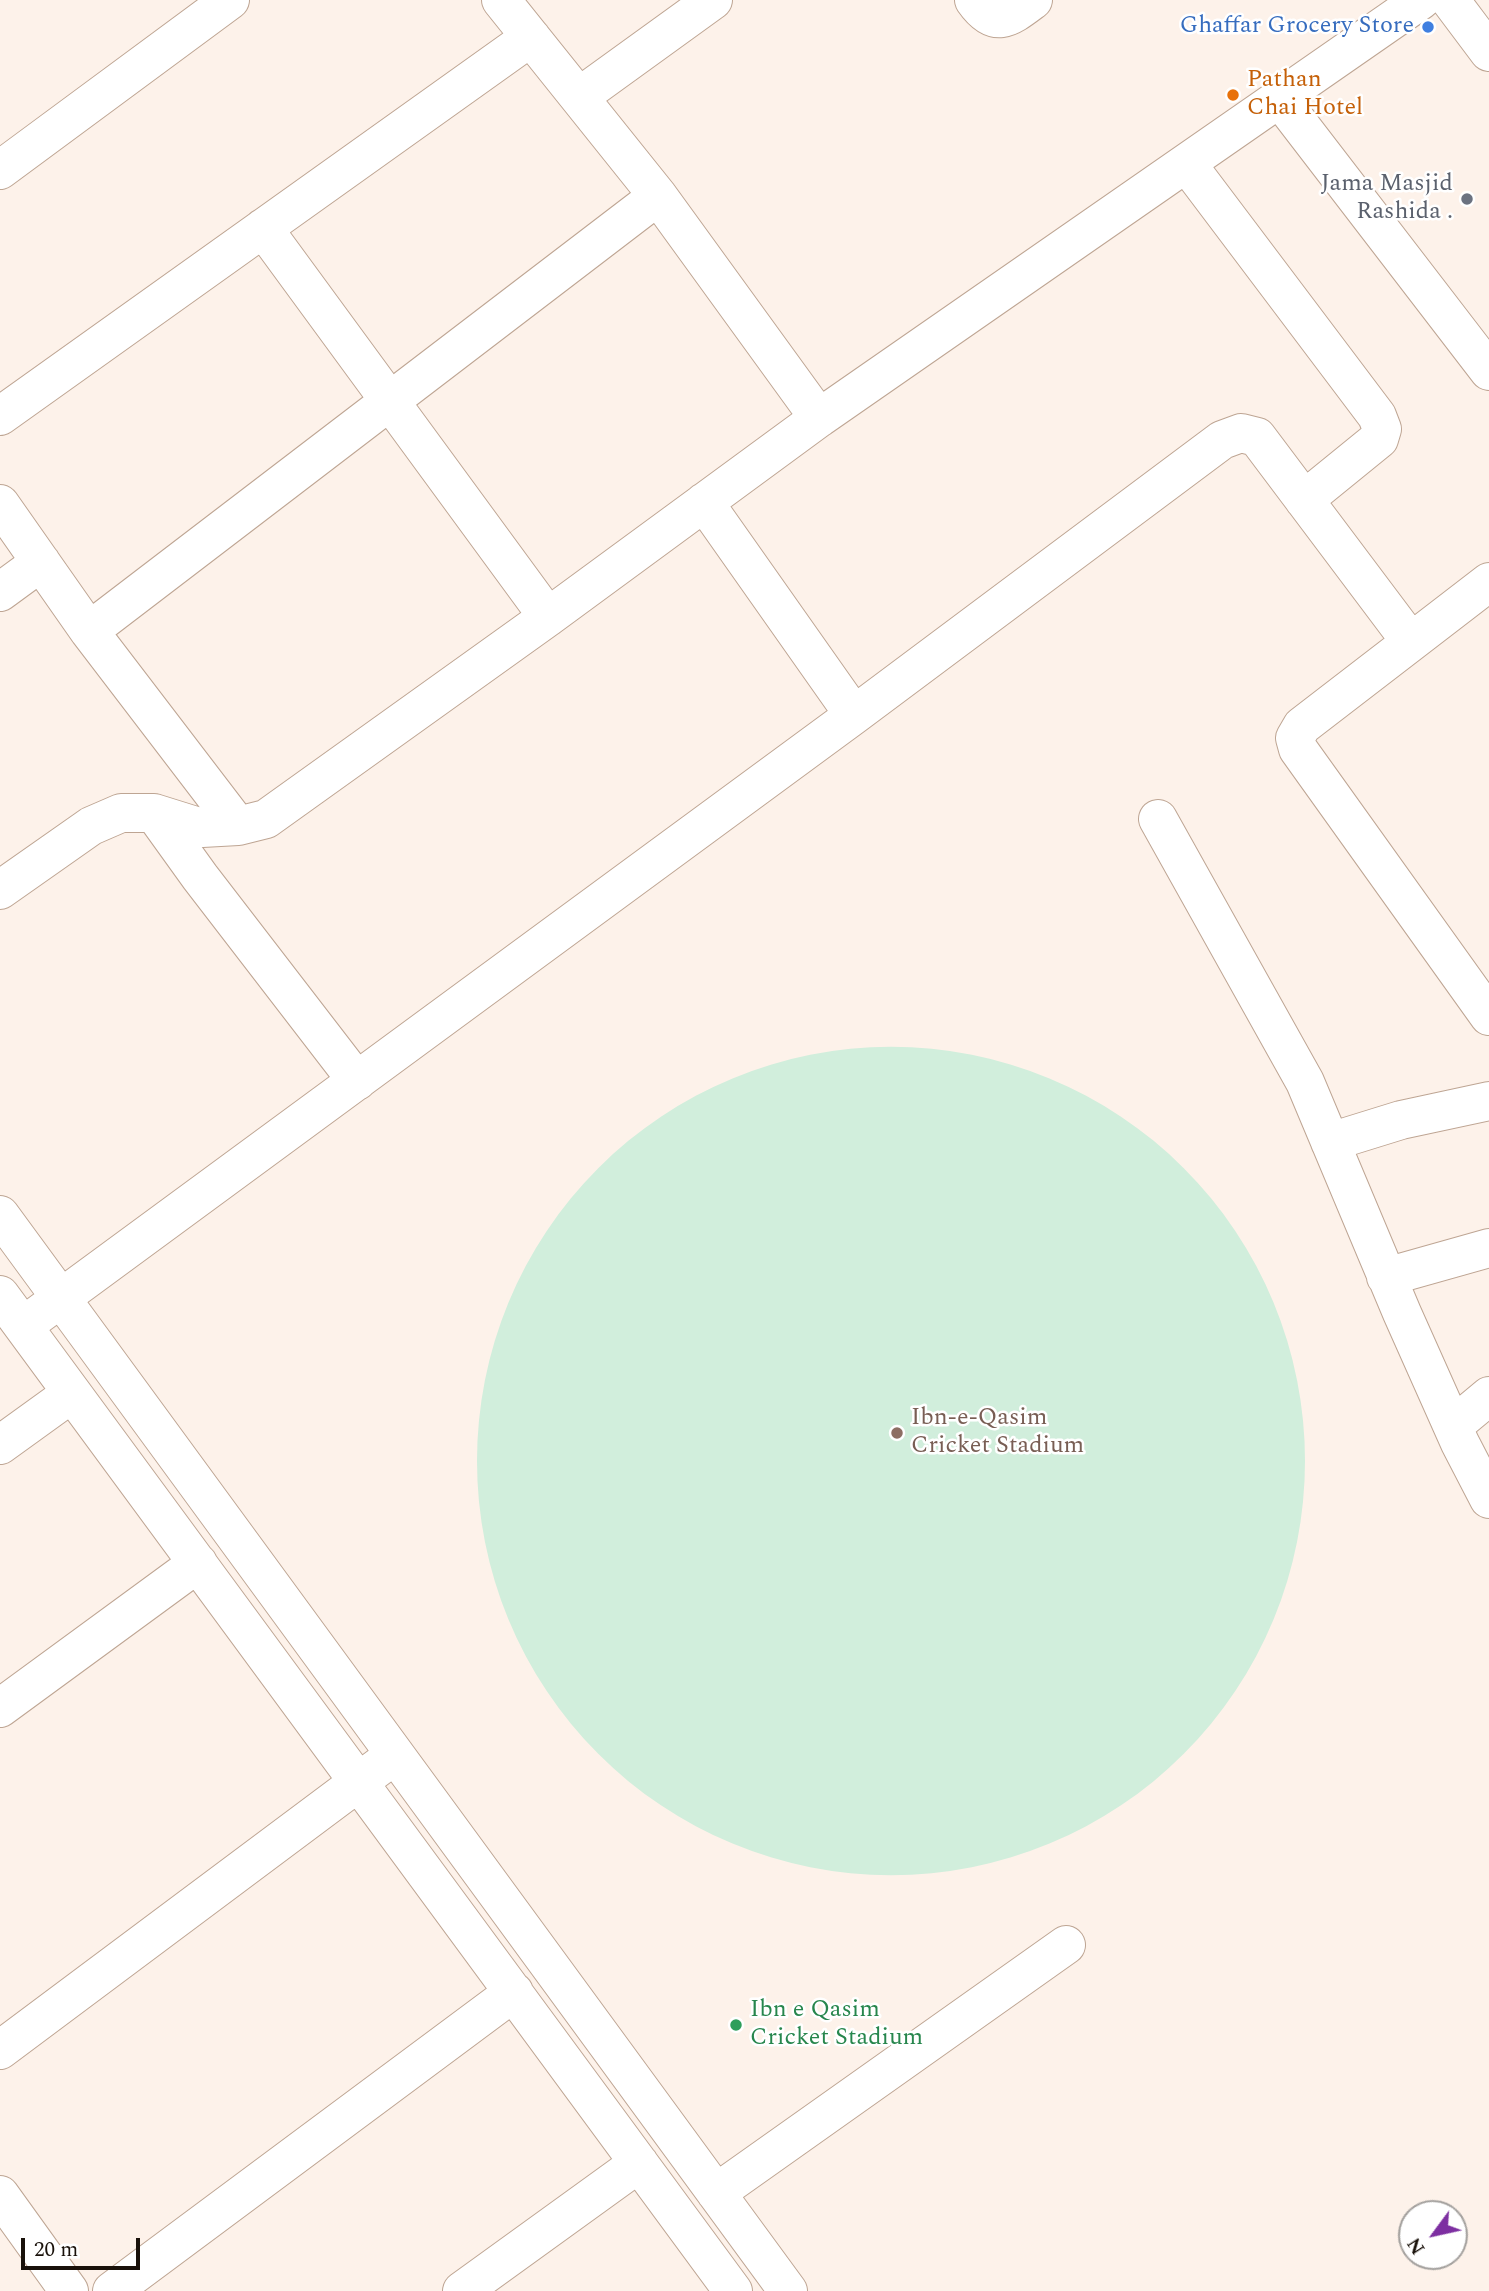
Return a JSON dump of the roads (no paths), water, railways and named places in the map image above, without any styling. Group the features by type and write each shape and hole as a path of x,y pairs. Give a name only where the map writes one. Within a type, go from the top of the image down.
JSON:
{"street":[{"path":"0,170 230,0"},
{"path":"501,0 658,196 819,418"},
{"path":"579,97 713,0"},
{"path":"974,0 981,11 996,19 1008,18 1033,0"},
{"path":"0,890 91,826 121,813 154,813 202,828 238,826 266,819 819,418 1421,0"},
{"path":"1450,0 1489,52"},
{"path":"0,416 531,37"},
{"path":"1280,99 1489,371"},
{"path":"1186,164 1377,416 1382,429 1379,439 1304,500"},
{"path":"89,631 658,196"},
{"path":"263,229 548,617"},
{"path":"23,1326 854,716 1223,440 1241,433 1257,438 1411,642"},
{"path":"704,502 854,716"},
{"path":"0,504 89,631 238,826"},
{"path":"0,592 41,562"},
{"path":"1489,582 1301,726 1295,738 1298,749 1489,1016"},
{"path":"154,813 357,1082"},
{"path":"1158,819 1305,1082 1386,1277 1489,1499"},
{"path":"1329,1142 1401,1120 1489,1101"},
{"path":"0,1215 788,2291"},
{"path":"1386,1277 1489,1248"},
{"path":"0,1294 733,2291"},
{"path":"0,1445 72,1393"},
{"path":"1453,1426 1489,1396"},
{"path":"0,1708 198,1563"},
{"path":"0,2050 395,1754"},
{"path":"716,2193 1066,1945"},
{"path":"112,2291 514,1992"},
{"path":"462,2291 639,2163"},
{"path":"0,2195 69,2291"}],"place":[{"name":"Ghaffar Grocery Store","path":"1428,27"},
{"name":"Pathan Chai Hotel","path":"1233,95"},
{"name":"Jama Masjid Rashida .","path":"1467,199"},
{"name":"Ibn-e-Qasim Cricket Stadium","path":"897,1433"},
{"name":"Ibn e Qasim Cricket Stadium","path":"736,2025"}]}
